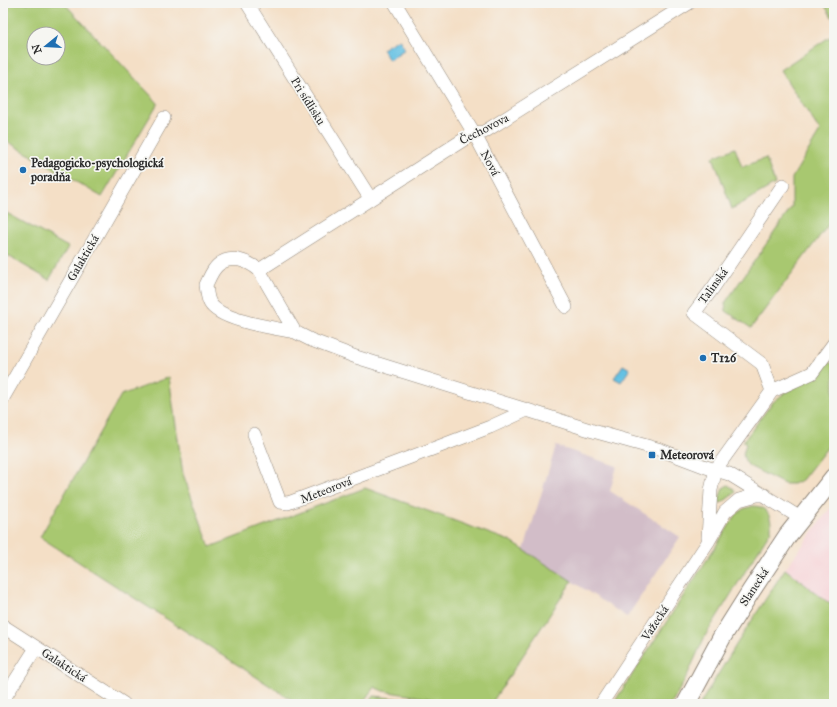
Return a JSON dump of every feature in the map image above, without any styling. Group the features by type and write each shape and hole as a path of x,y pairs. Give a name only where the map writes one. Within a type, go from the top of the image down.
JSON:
{"main road":[{"name":"Slanecká","path":"686,704 722,637 788,535 834,477"}],"street":[{"name":"Pri sídlisku","path":"247,3 370,198"},
{"name":"Nová","path":"395,3 474,133 566,307"},
{"name":"Čechovova","path":"259,270 474,133 484,132 689,3"},
{"name":"Galaktická","path":"3,398 164,118"},
{"name":"Talinská","path":"772,391 762,364 694,312 713,288 783,185"},
{"path":"295,332 259,270 251,264 238,260 229,260 217,265 206,285 211,304 219,312 230,317 295,332 311,340 356,357 593,431 661,450 706,467 716,469 729,474 802,519"},
{"path":"708,542 711,490 716,469 772,391 812,373 834,343"},
{"name":"Meteorová","path":"254,434 280,502 288,504 490,427 527,410"},
{"name":"Važecká","path":"601,704 708,542 725,512 739,500 748,496 765,495"},
{"name":"Galaktická","path":"3,626 124,704"},
{"path":"3,700 36,648"}],"shaded area":[{"path":"556,446 617,466 610,491 680,537 627,617 524,550"},
{"path":"834,503 834,607 785,569"}],"green space":[{"path":"3,3 64,3 158,103 102,197 3,139"},
{"path":"823,3 834,3 834,20"},
{"path":"834,34 834,217 751,328 726,311 725,303 792,207 792,178 820,131 780,70"},
{"path":"735,148 742,167 766,158 775,184 732,209 713,157"},
{"path":"3,211 68,247 49,280 3,253"},
{"path":"828,361 834,366 834,439 802,480 793,484 784,484 749,466 745,461 743,454 746,444 743,442 772,403 815,374"},
{"path":"169,377 183,474 210,547 365,488 510,541 572,581 491,704 445,704 439,700 383,691 374,687 362,704 298,704 40,537 121,395"},
{"path":"728,485 736,492 723,502 719,503 723,488"},
{"path":"758,506 768,513 771,521 771,530 705,636 686,678 671,704 613,704 736,515 743,509"},
{"path":"785,569 834,607 834,704 700,704 736,645"},
{"path":"374,696 439,703 440,704 368,704"}],"water":[{"path":"399,39 405,49 389,60 382,49"},
{"path":"623,365 630,369 621,382 614,378"}],"place":[{"name":"Pedagogicko-psychologická poradňa","path":"23,170"},
{"name":"T126","path":"703,358"},
{"name":"Meteorová","path":"652,455"}]}
